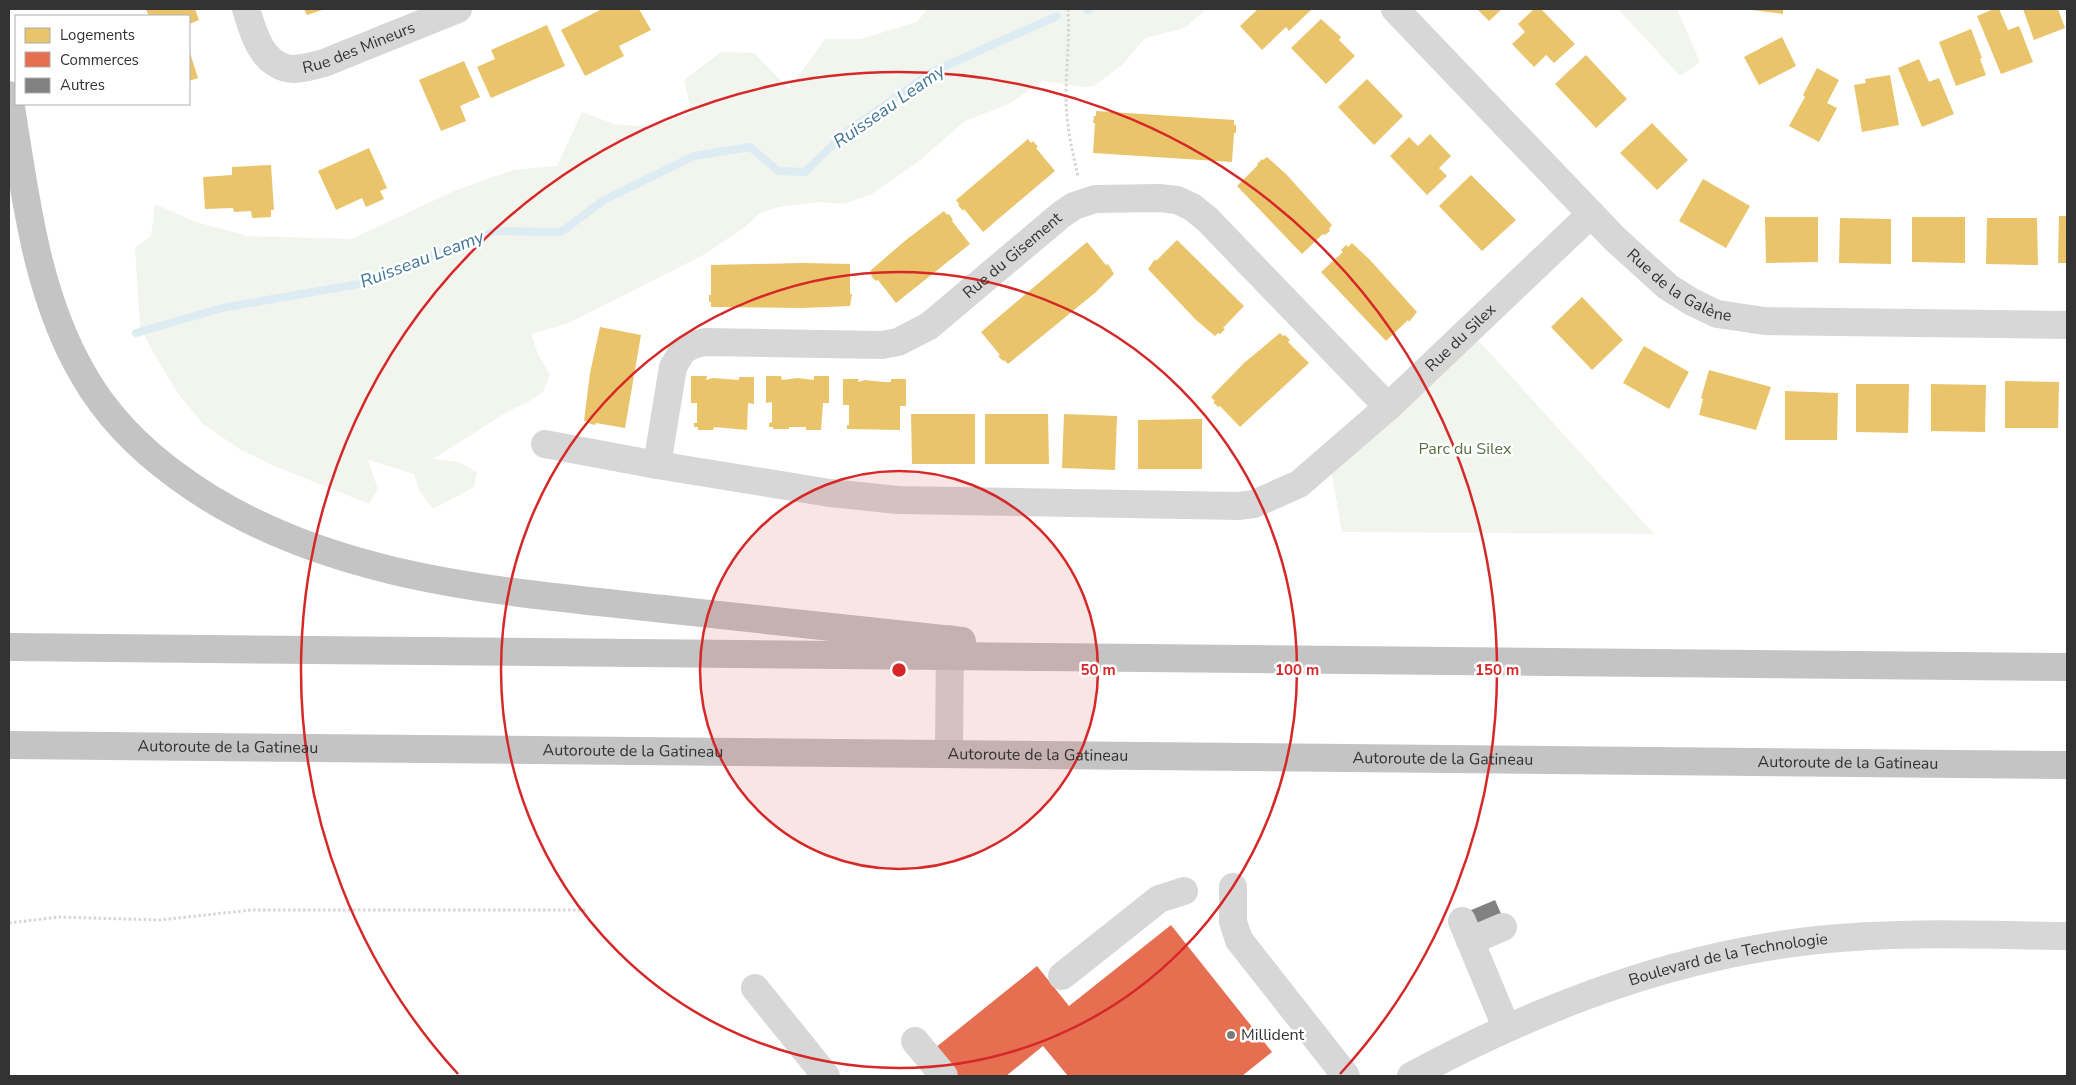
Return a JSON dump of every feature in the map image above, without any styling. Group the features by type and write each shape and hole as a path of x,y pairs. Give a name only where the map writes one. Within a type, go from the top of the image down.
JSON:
{"highway":[{"path":"9,95 37,256 51,305 76,362 96,395 126,432 158,462 208,497 251,521 321,550 426,578 541,596 950,648"},
{"path":"9,647 950,648 1127,658 2067,667"},
{"name":"Autoroute de la Gatineau","path":"9,745 2067,765"},
{"path":"9,757 133,746"}],"street":[{"name":"Rue des Mineurs","path":"246,9 264,55 286,68 303,68 324,63 458,9"},
{"name":"Rue de la Galène","path":"1395,9 1638,261 1668,287 1692,302 1717,314 1765,321 2067,325"},
{"name":"Rue du Gisement","path":"657,465 672,367 683,350 705,342 882,346 898,342 929,326 1062,214 1083,201 1110,197 1177,200 1192,207 1207,219 1388,407"},
{"name":"Rue du Silex","path":"657,465 830,493 898,500 1238,506 1254,504 1299,484 1388,407 1591,214"},
{"path":"545,444 657,465"},
{"path":"948,753 950,648"},
{"path":"1233,887 1233,922 1239,940 1346,1076"},
{"path":"1062,976 1159,899 1184,891"},
{"path":"1503,927 1466,931 1506,1027"},
{"name":"Boulevard de la Technologie","path":"1411,1076 1506,1027 1589,993 1649,974 1689,964 1774,946 1818,940 1904,934 2067,936"},
{"path":"755,988 826,1076"},
{"path":"915,1041 944,1076"}],"path":[{"path":"1068,9 1066,98 1068,137 1083,201"},
{"path":"9,923 59,917 160,920 251,910 588,910"}],"green space":[{"path":"927,9 1206,9 1185,28 1145,38 1123,64 1094,86 1083,87 1043,81 1009,104 965,121 919,161 872,194 844,204 819,202 779,207 760,213 745,227 705,254 569,323 531,334 538,354 550,375 543,392 507,412 433,459 458,462 477,472 474,487 433,509 420,492 414,474 368,460 378,489 369,504 274,466 241,450 203,424 177,392 140,327 135,248 151,236 155,204 196,222 248,236 352,239 454,191 513,170 557,166 582,112 614,124 650,127 692,113 684,80 721,52 754,53 789,89 825,39 860,39 917,22"},
{"path":"1618,9 1677,9 1700,62 1680,76"},
{"name":"Parc du Silex","path":"1469,330 1654,534 1342,532 1329,458"}],"building: Logements":[{"path":"146,9 195,9 199,20 190,24 190,15 149,15"},
{"path":"304,9 325,9 307,15"},
{"path":"602,9 639,9 651,30 619,46 624,56 585,76 561,30"},
{"path":"1258,9 1312,9 1289,31 1286,27 1262,50 1240,26"},
{"path":"1477,9 1502,9 1489,21"},
{"path":"1534,9 1541,9 1575,44 1554,63 1546,55 1534,67 1512,44 1525,32 1518,24"},
{"path":"1744,9 1783,9 1783,14"},
{"path":"1994,9 1999,9 2008,30 2019,26 2033,62 2001,74 1977,16"},
{"path":"2023,9 2058,9 2065,28 2034,40"},
{"path":"1321,19 1341,37 1339,40 1355,56 1326,84 1291,48"},
{"path":"547,25 565,66 491,98 477,67 495,59 491,50"},
{"path":"1971,29 1986,75 1956,86 1939,42"},
{"path":"1782,37 1796,66 1759,85 1744,57"},
{"path":"190,53 198,78 190,81"},
{"path":"1586,55 1627,99 1596,128 1555,84"},
{"path":"1919,59 1929,82 1939,78 1954,114 1922,127 1898,68"},
{"path":"464,61 480,97 460,106 466,121 441,131 419,80"},
{"path":"1817,68 1839,80 1827,103 1837,108 1819,142 1789,126 1805,97 1803,95"},
{"path":"1890,75 1899,125 1862,132 1854,85 1866,83 1865,79"},
{"path":"1367,79 1403,116 1374,145 1338,107"},
{"path":"1096,111 1234,120 1236,133 1234,133 1232,162 1093,153 1095,123 1093,123"},
{"path":"1652,123 1688,160 1657,190 1620,153"},
{"path":"1430,134 1451,156 1439,168 1447,176 1427,195 1390,156 1409,137 1418,146"},
{"path":"1028,139 1031,143 1033,141 1038,147 1036,148 1055,171 983,232 964,209 963,211 956,200"},
{"path":"369,148 387,188 380,191 384,199 366,207 362,198 336,210 318,171"},
{"path":"1267,157 1286,174 1332,225 1329,229 1330,231 1325,235 1323,234 1302,254 1237,186 1262,159"},
{"path":"271,165 274,210 271,210 271,217 252,218 251,211 234,212 233,208 205,209 203,177 232,175 232,167"},
{"path":"1471,175 1516,220 1482,251 1439,206"},
{"path":"1703,179 1750,206 1726,248 1679,221"},
{"path":"944,211 947,215 949,214 952,221 970,244 896,303 878,280 876,281 871,276 873,274 870,271"},
{"path":"2059,216 2067,216 2067,263 2058,263"},
{"path":"1765,217 1818,217 1818,262 1766,263"},
{"path":"1912,217 1965,217 1965,263 1912,262"},
{"path":"1840,218 1891,219 1891,264 1839,263"},
{"path":"1987,218 2037,218 2038,265 1986,264"},
{"path":"1177,240 1244,306 1223,328 1225,329 1220,334 1218,333 1215,336 1196,320 1148,269 1155,259 1156,261"},
{"path":"1087,242 1106,265 1108,264 1114,274 1096,292 1008,364 1003,361 981,332"},
{"path":"1352,243 1417,312 1409,322 1408,320 1386,341 1321,272 1343,252 1341,250 1346,245 1348,247"},
{"path":"850,264 850,294 852,294 850,306 802,308 711,307 709,295 711,295 711,265"},
{"path":"1582,297 1623,340 1592,370 1551,327"},
{"path":"600,327 641,335 625,428 596,423 595,425 584,421 590,373"},
{"path":"1280,333 1290,340 1288,342 1309,363 1240,427 1220,406 1218,407 1213,402 1215,401 1211,397 1244,363"},
{"path":"1644,346 1689,372 1669,409 1623,383"},
{"path":"1709,370 1771,387 1756,430 1699,415 1703,399 1701,398"},
{"path":"691,376 707,376 706,380 713,378 739,380 739,377 754,377 754,404 748,403 747,430 714,427 713,430 698,430 698,427 694,427 694,423 697,423 697,403 691,403"},
{"path":"766,376 781,376 782,380 798,378 814,380 814,376 829,376 829,403 823,403 821,430 806,430 806,427 773,429 773,427 769,427 769,423 772,422 772,402 766,403"},
{"path":"843,379 859,379 858,382 865,380 891,382 891,379 906,379 906,406 900,406 900,430 847,429 847,425 849,425 849,405 843,405"},
{"path":"2005,381 2059,382 2058,428 2005,428"},
{"path":"1856,384 1909,384 1908,433 1856,432"},
{"path":"1931,384 1986,385 1985,432 1931,431"},
{"path":"1785,391 1838,393 1837,440 1785,440"},
{"path":"911,414 975,414 975,464 912,464"},
{"path":"985,414 1048,414 1049,464 985,464"},
{"path":"1064,414 1117,416 1115,470 1062,468"},
{"path":"1202,419 1202,469 1138,469 1138,420"}],"building: Commerces":[{"path":"1171,925 1272,1052 1242,1076 1068,1076 1043,1046 1006,1076 957,1076 935,1048 1037,966 1069,1006"}],"building: Autres":[{"path":"1495,900 1502,916 1475,927 1469,911"}],"waterway":[{"name":"Ruisseau Leamy","path":"136,333 222,308 359,284 495,231 561,232 604,200 694,156 750,147 778,171 805,172 845,133 932,72 1057,16"}],"place":[{"name":"Millident","path":"1231,1035"}]}
